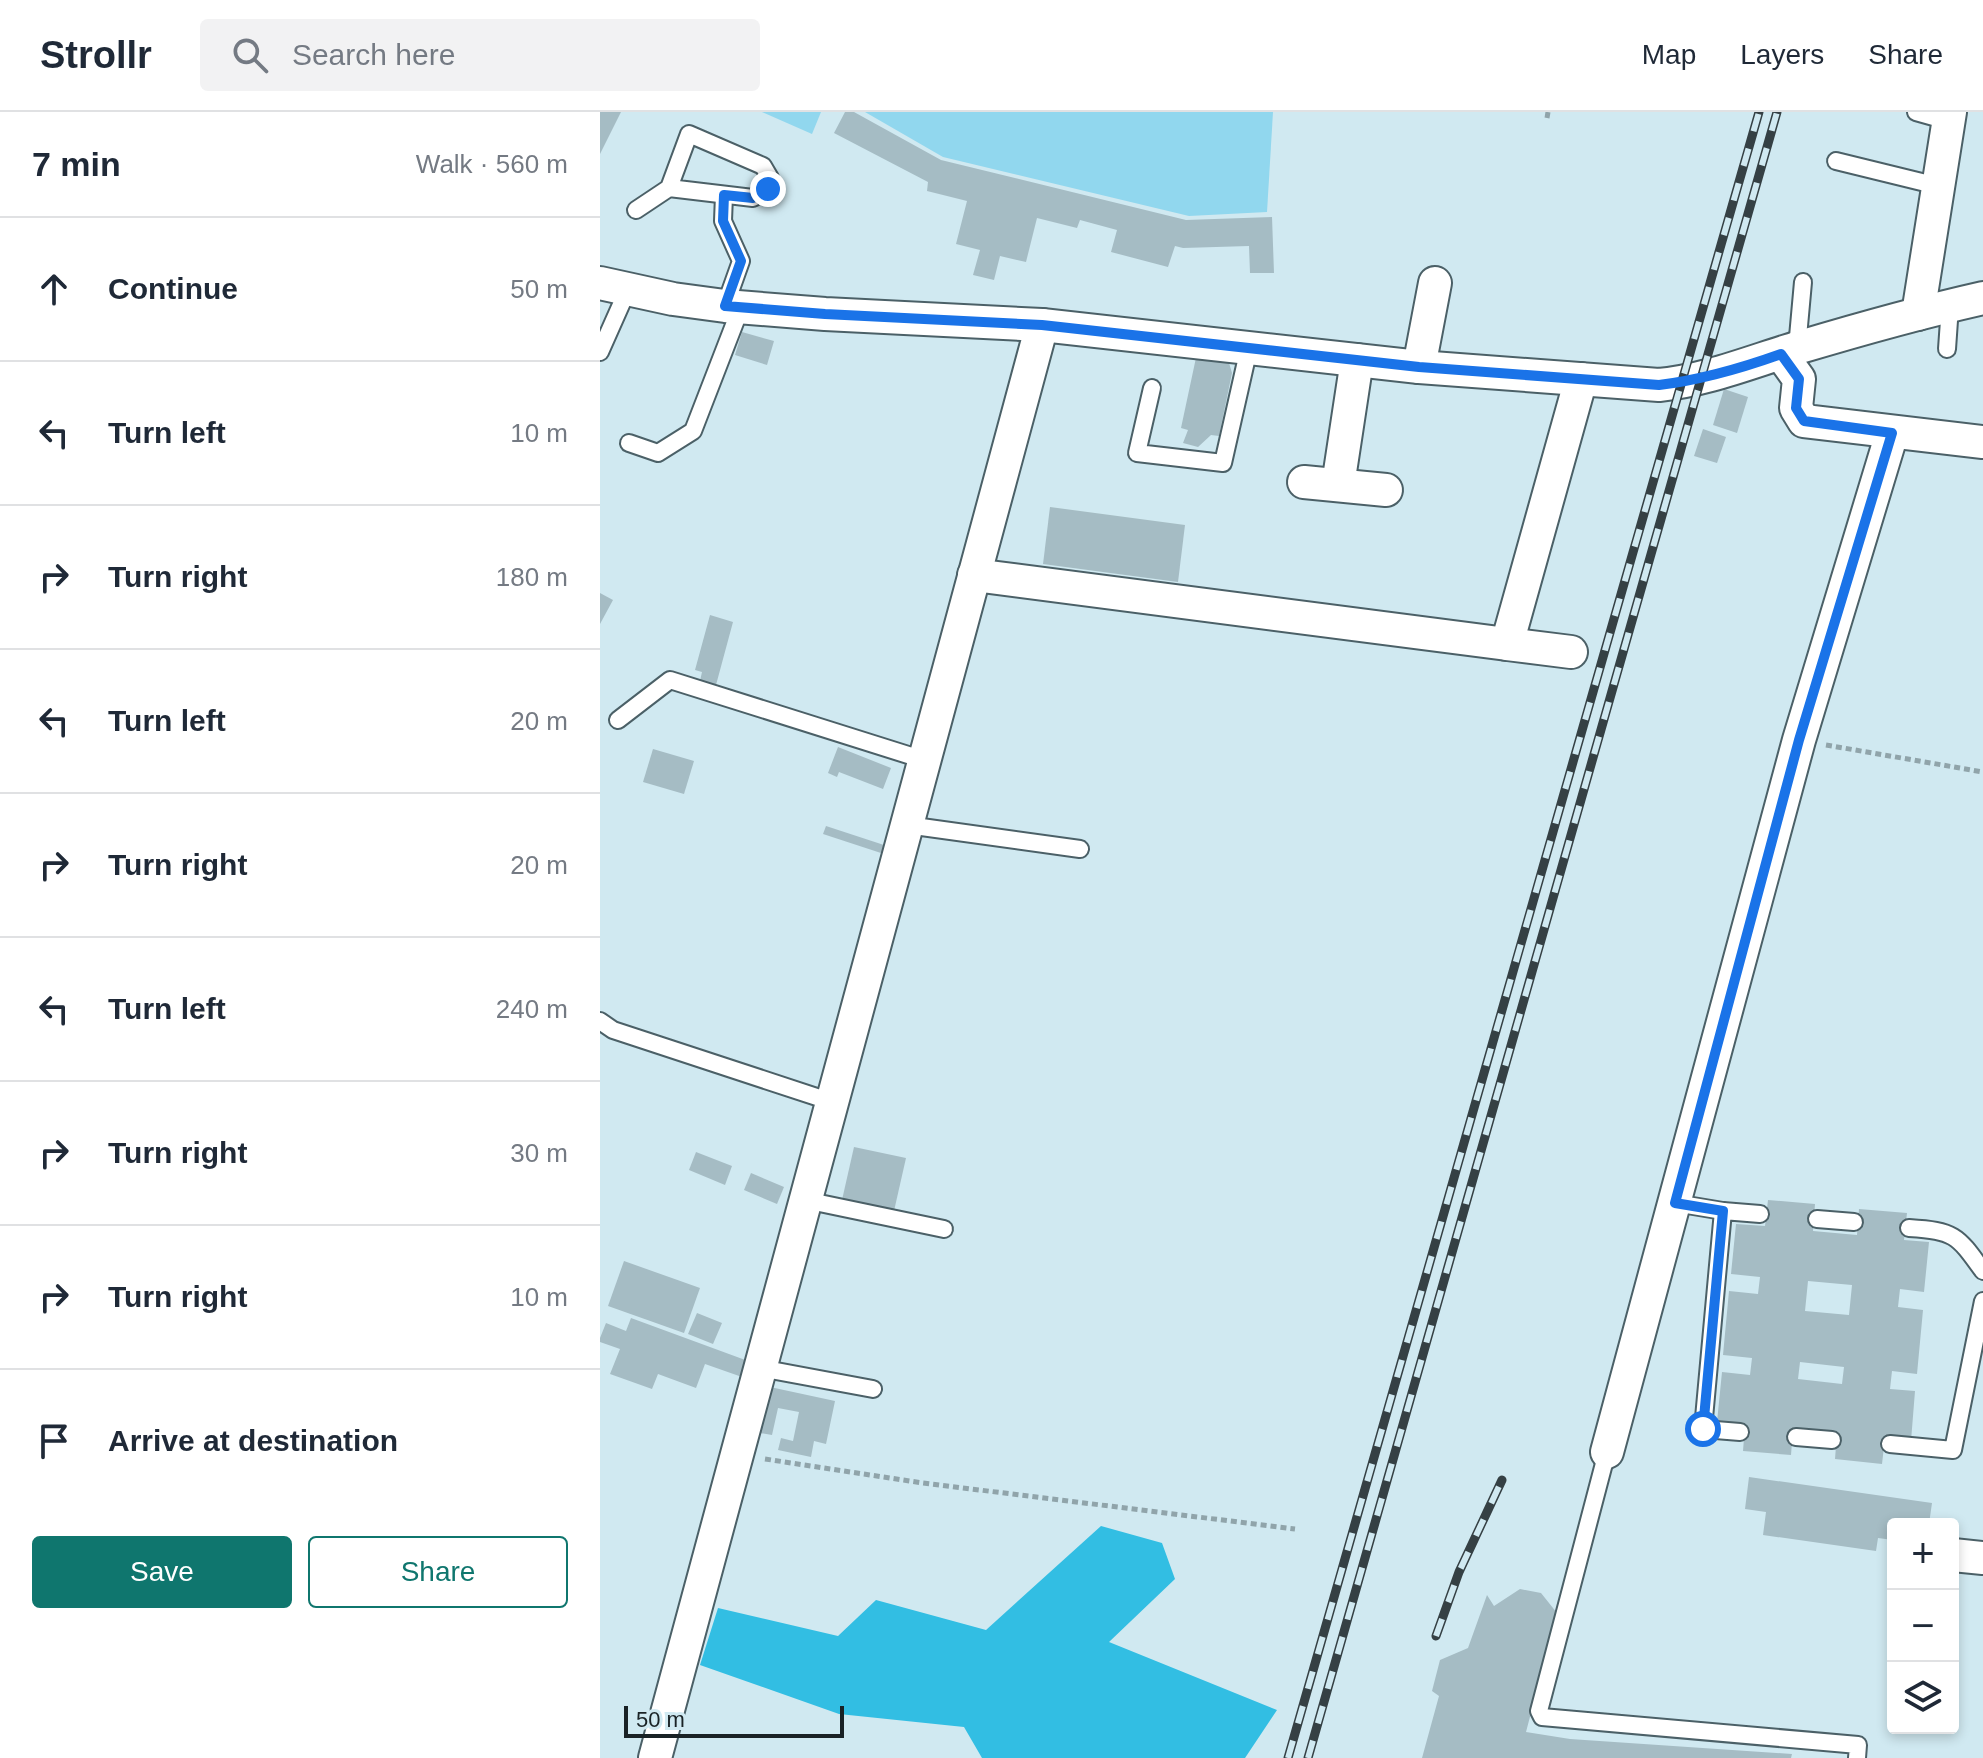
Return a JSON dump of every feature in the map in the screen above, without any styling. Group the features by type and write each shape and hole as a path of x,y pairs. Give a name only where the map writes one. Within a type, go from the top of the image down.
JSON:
{"street":[{"path":"1918,314 1949,116"},
{"path":"1419,367 1435,283"},
{"path":"614,286 673,299 733,306 1042,325 1419,367 1659,385 1749,365 1918,314 1983,298"},
{"path":"655,1758 1042,325"},
{"path":"1789,351 1799,379 1796,408 1804,421 1983,442"},
{"path":"1338,485 1357,360"},
{"path":"1507,644 1581,379"},
{"path":"1607,1452 1799,740 1892,433"},
{"path":"1304,482 1386,490"},
{"path":"974,575 1571,652"},
{"path":"1959,1556 1983,1558"}],"lane":[{"path":"1916,112 1949,116"},
{"path":"636,210 669,188 689,134 763,166 770,178 768,189 753,198 669,188"},
{"path":"1836,161 1938,186"},
{"path":"629,443 658,453 693,431 733,306 741,261 723,221 724,195"},
{"path":"1789,351 1803,282"},
{"path":"600,352 614,286"},
{"path":"1947,349 1950,306"},
{"path":"1152,388 1137,453 1223,463 1249,348"},
{"path":"618,720 670,680 924,760"},
{"path":"907,825 1080,849"},
{"path":"600,1021 613,1030 832,1102"},
{"path":"805,1200 944,1229"},
{"path":"1675,1203 1760,1214"},
{"path":"1723,1211 1703,1429 1740,1432"},
{"path":"1817,1219 1854,1222"},
{"path":"1909,1228 1948,1233 1963,1243 1983,1271"},
{"path":"1890,1444 1953,1450 1983,1301"},
{"path":"760,1368 873,1389"},
{"path":"1796,1437 1832,1440"},
{"path":"1607,1452 1539,1711 1542,1717 1858,1745 1857,1758"}],"path":[{"path":"1799,740 1983,772"},
{"path":"737,1455 923,1483 1295,1529"}],"shaded area":[{"path":"762,112 821,112 812,134"},
{"path":"865,112 1273,112 1267,212 1189,216 943,157"},
{"path":"1101,1526 1162,1543 1175,1579 1109,1642 1277,1710 1245,1758 982,1758 964,1727 839,1714 700,1665 718,1608 838,1636 876,1600 986,1630"}],"building":[{"path":"600,112 621,112 600,154"},
{"path":"845,112 854,112 941,160 1186,220 1272,217 1274,273 1250,273 1249,246 1175,246 1168,267 1111,252 1117,230 1080,220 1077,228 1037,218 1026,262 1000,256 994,280 973,275 980,250 956,244 967,201 927,191 928,182 834,133"},
{"path":"742,332 774,341 767,365 735,355"},
{"path":"1197,353 1227,356 1232,373 1219,436 1211,435 1198,447 1183,443 1188,430 1181,428"},
{"path":"1724,389 1748,397 1737,433 1713,425"},
{"path":"1703,429 1726,437 1717,463 1694,456"},
{"path":"1050,507 1185,525 1178,582 1043,564"},
{"path":"600,593 613,600 600,624"},
{"path":"710,615 733,622 716,685 700,681 702,672 695,670"},
{"path":"838,747 891,768 883,789 839,772 837,777 828,773"},
{"path":"653,749 694,761 684,794 643,782"},
{"path":"826,826 887,846 884,854 823,834"},
{"path":"854,1147 906,1158 894,1211 842,1200"},
{"path":"696,1152 732,1166 725,1185 689,1170"},
{"path":"751,1173 784,1187 777,1204 744,1190"},
{"path":"1768,1200 1815,1204 1813,1231 1857,1235 1859,1209 1907,1213 1904,1240 1929,1242 1924,1292 1900,1289 1898,1307 1923,1310 1917,1374 1892,1371 1890,1389 1915,1391 1911,1441 1885,1438 1882,1464 1835,1459 1837,1433 1793,1429 1791,1455 1743,1451 1745,1425 1717,1422 1722,1372 1750,1375 1752,1358 1723,1355 1729,1291 1758,1294 1760,1277 1731,1274 1736,1224 1765,1226","holes":["1808,1281 1852,1285 1849,1315 1805,1311","1800,1362 1844,1367 1842,1384 1798,1379"]},
{"path":"624,1261 700,1288 684,1333 608,1306"},
{"path":"697,1313 722,1323 713,1344 688,1334"},
{"path":"631,1318 748,1361 742,1377 705,1364 696,1388 658,1374 652,1389 610,1374 620,1349 600,1342 600,1338 606,1323 626,1331"},
{"path":"770,1387 835,1401 826,1444 814,1441 811,1457 778,1450 781,1438 793,1441 799,1412 778,1408 772,1435 760,1433"},
{"path":"1749,1477 1932,1503 1930,1518 1887,1518 1887,1539 1878,1538 1876,1551 1763,1535 1766,1512 1745,1509"},
{"path":"1520,1589 1541,1593 1557,1613 1526,1732 1570,1739 1792,1754 1791,1758 1422,1758 1439,1696 1432,1691 1440,1660 1468,1648 1487,1595 1494,1606"}],"railway":[{"path":"1288,1758 1759,112"},
{"path":"1308,1758 1777,112"},
{"path":"1436,1636 1459,1572 1502,1480"}],"route":[{"path":"768,189 753,198 724,195 723,221 741,261 725,306 1042,325 1419,367 1659,385 1749,365 1781,354 1799,379 1796,408 1804,421 1892,433 1799,740 1675,1203 1723,1211 1703,1429"}]}
